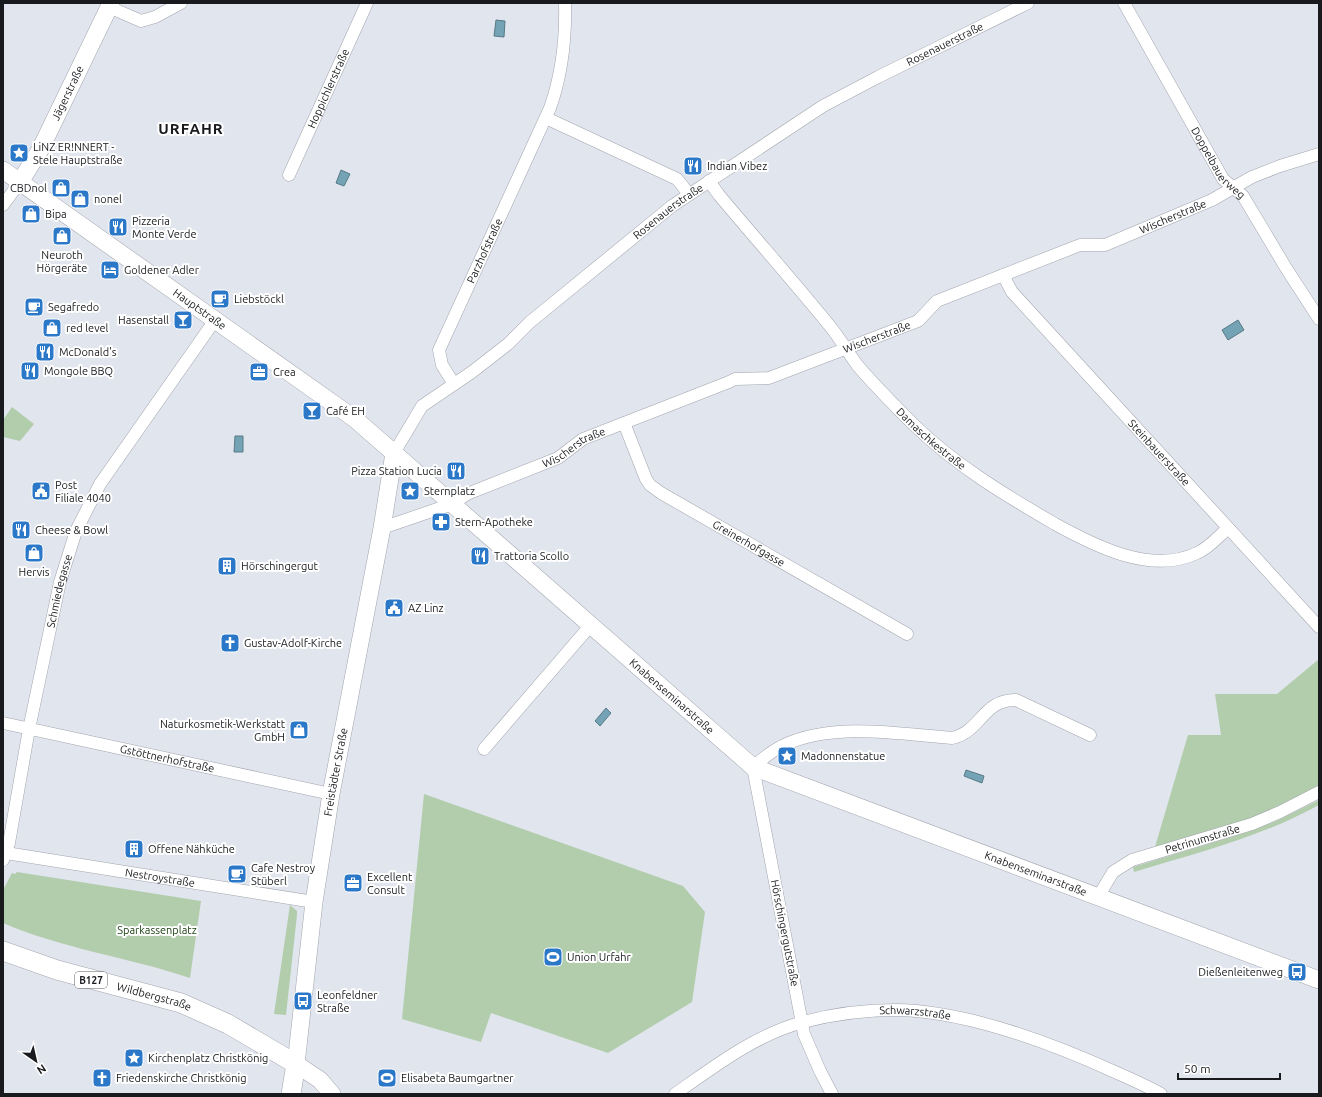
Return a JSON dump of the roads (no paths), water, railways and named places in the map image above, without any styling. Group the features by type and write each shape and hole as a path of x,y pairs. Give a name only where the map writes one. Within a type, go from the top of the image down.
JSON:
{"main road":[{"name":"Wildbergstraße","path":"3,950 57,970 180,1003 228,1024 296,1064"},
{"name":"Freistädter Straße","path":"292,1094 296,1064"}],"street":[{"path":"110,5 141,20 154,17 181,3"},
{"name":"Hoppichlerstraße","path":"289,175 367,3"},
{"name":"Parzhofstraße","path":"454,384 442,365 439,350 546,118 557,88 561,68 565,23 565,3"},
{"name":"Rosenauerstraße","path":"394,453 422,406 502,348 550,306 672,206 823,106 878,76 1028,3"},
{"name":"Doppelbauerweg","path":"1124,3 1223,179 1243,196 1319,319"},
{"name":"Jägerstraße","path":"20,182 40,150 110,5"},
{"path":"546,118 677,179 689,194"},
{"name":"Wischerstraße","path":"452,504 467,494 558,458 583,439 735,380 769,378 918,321 938,301 1080,245 1105,244 1167,220 1234,189 1252,177 1280,166 1319,154"},
{"name":"Hauptstraße","path":"3,170 355,419 394,453"},
{"name":"Damaschkestraße","path":"709,181 719,195 831,327 858,365 880,391 914,425 946,453 983,480 1023,505 1096,545 1127,556 1147,560 1167,560 1197,553 1228,528"},
{"path":"3,205 20,182"},
{"name":"Steinbauerstraße","path":"1003,275 1012,292 1319,627"},
{"name":"Schmiedegasse","path":"4,856 60,582 76,531 100,484 216,320"},
{"name":"Greinerhofgasse","path":"624,423 646,479 650,485 666,496 908,634"},
{"name":"Knabenseminarstraße","path":"394,453 753,767 1319,980"},
{"name":"Freistädter Straße","path":"296,1064 314,902 331,794 382,528 394,453"},
{"path":"382,528 452,504"},
{"path":"484,749 590,626"},
{"path":"753,767 775,750 800,740 828,733 856,731 952,738 961,736 968,732 995,704 1006,700 1016,700 1090,735"},
{"name":"Gstöttnerhofstraße","path":"3,723 331,794"},
{"name":"Hörschingergutstraße","path":"753,767 802,1022 808,1044 832,1094"},
{"name":"Petrinumstraße","path":"1098,897 1113,872 1132,860 1252,824 1280,812 1319,792"},
{"name":"Nestroystraße","path":"4,856 314,902"},
{"name":"Schwarzstraße","path":"675,1094 690,1090 728,1057 755,1042 802,1022 829,1016 870,1010 923,1013 964,1020 1004,1030 1067,1050 1161,1094"},
{"path":"296,1064 320,1080 332,1094"}],"water":[{"path":"496,20 505,21 504,37 494,36"},
{"path":"341,170 350,174 344,186 336,183"},
{"path":"1238,320 1244,330 1228,340 1222,330"},
{"path":"235,436 243,436 243,452 234,452"},
{"path":"606,708 611,713 600,726 595,721"},
{"path":"966,770 984,776 982,783 964,776"}],"place":[{"name":"LiNZ ER!NNERT - Stele Hauptstraße","path":"19,153"},
{"name":"Indian Vibez","path":"693,166"},
{"name":"CBDnol","path":"61,188"},
{"name":"nonel","path":"80,199"},
{"name":"Bipa","path":"31,214"},
{"name":"Pizzeria Monte Verde","path":"118,227"},
{"name":"Neuroth Hörgeräte","path":"62,236"},
{"name":"Goldener Adler","path":"110,270"},
{"name":"Liebstöckl","path":"220,299"},
{"name":"Segafredo","path":"34,307"},
{"name":"Hasenstall","path":"183,320"},
{"name":"red level","path":"52,328"},
{"name":"McDonald's","path":"45,352"},
{"name":"Mongole BBQ","path":"30,371"},
{"name":"Crea","path":"259,372"},
{"name":"Café EH","path":"312,411"},
{"name":"Pizza Station Lucia","path":"456,471"},
{"name":"Post Filiale 4040","path":"41,491"},
{"name":"Sternplatz","path":"410,491"},
{"name":"Stern-Apotheke","path":"441,522"},
{"name":"Cheese & Bowl","path":"21,530"},
{"name":"Hervis","path":"34,553"},
{"name":"Trattoria Scollo","path":"480,556"},
{"name":"Hörschingergut","path":"227,566"},
{"name":"AZ Linz","path":"394,608"},
{"name":"Gustav-Adolf-Kirche","path":"230,643"},
{"name":"Naturkosmetik-Werkstatt GmbH","path":"299,730"},
{"name":"Madonnenstatue","path":"787,756"},
{"name":"Offene Nähküche","path":"134,849"},
{"name":"Cafe Nestroy Stüberl","path":"237,874"},
{"name":"Excellent Consult","path":"353,883"},
{"name":"Union Urfahr","path":"553,957"},
{"name":"Dießenleitenweg","path":"1297,972"},
{"name":"Leonfeldner Straße","path":"303,1001"},
{"name":"Kirchenplatz Christkönig","path":"134,1058"},
{"name":"Friedenskirche Christkönig","path":"102,1078"},
{"name":"Elisabeta Baumgartner","path":"387,1078"}],"district":[{"name":"URFAHR","path":"191,129"}],"park label":[{"name":"Sparkassenplatz","path":"157,930"}]}
